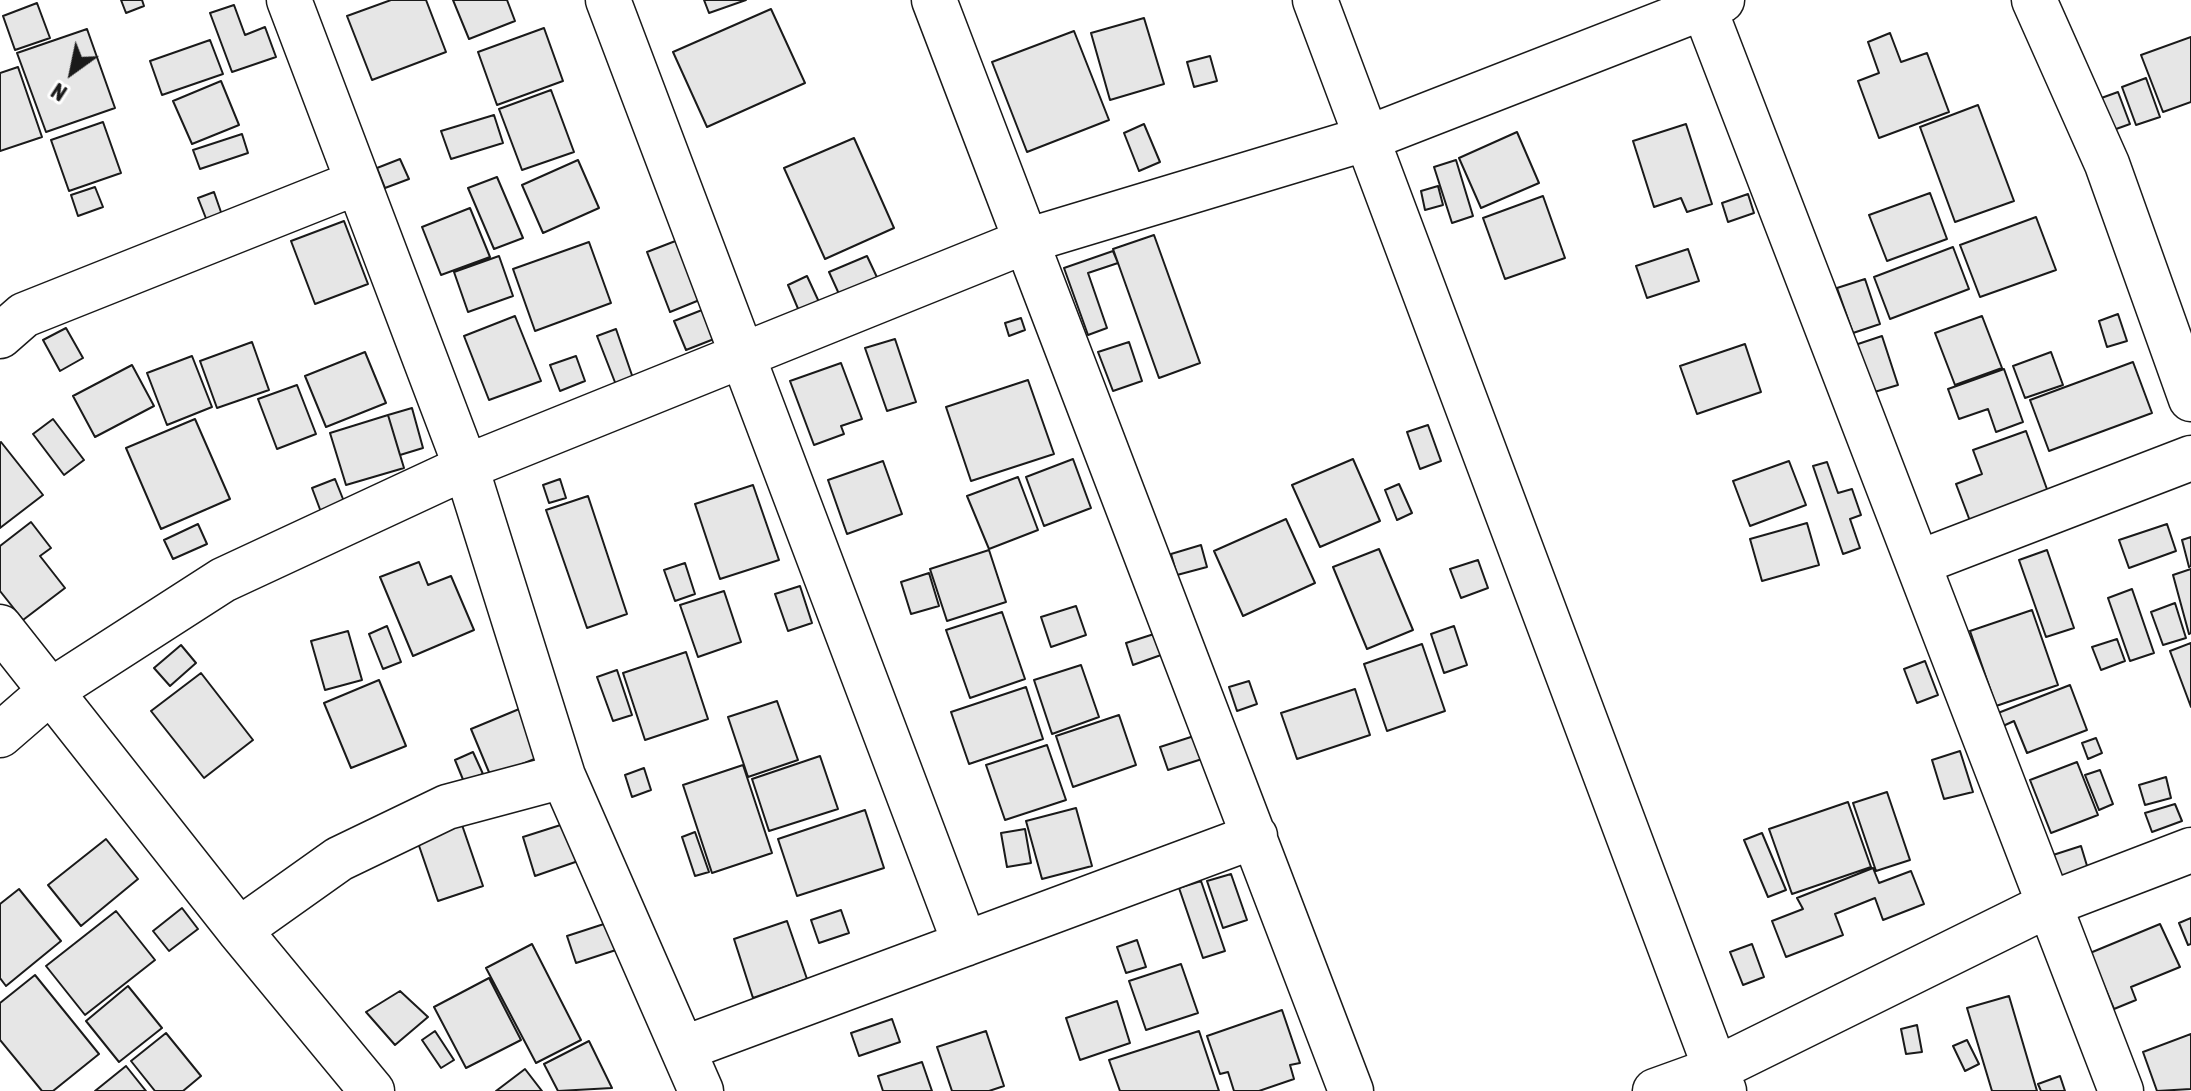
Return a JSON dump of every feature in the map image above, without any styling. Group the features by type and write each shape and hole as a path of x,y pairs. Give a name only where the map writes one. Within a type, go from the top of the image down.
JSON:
{"street":[{"path":"289,0 466,467 563,776 685,1048 701,1091"},
{"path":"608,0 965,944"},
{"path":"934,0 1351,1091"},
{"path":"1315,0 1720,1080"},
{"path":"2034,0 2107,164 2191,399"},
{"path":"0,735 52,690 223,580 466,467 1026,241 1368,138 1709,3 1918,563 2121,1091"},
{"path":"0,336 24,315 358,182"},
{"path":"1918,563 2191,458"},
{"path":"0,627 239,930 372,1091"},
{"path":"239,930 339,859 447,807 563,776"},
{"path":"685,1048 1255,836"},
{"path":"1655,1091 1720,1080 2050,904 2191,850"}],"building":[{"path":"121,0 142,0 144,6 126,13"},
{"path":"391,0 426,0 446,52 372,80 347,16"},
{"path":"453,0 507,0 515,21 469,39"},
{"path":"704,0 746,0 709,13"},
{"path":"37,3 50,38 15,50 3,16"},
{"path":"234,5 245,35 265,27 276,57 232,72 210,13"},
{"path":"771,9 805,83 707,127 673,52"},
{"path":"1144,18 1164,84 1110,100 1091,33"},
{"path":"544,28 563,81 497,105 478,52"},
{"path":"87,29 115,108 46,132 17,53"},
{"path":"1074,31 1109,120 1027,152 992,62"},
{"path":"1890,33 1901,62 1927,53 1949,112 1879,138 1858,81 1879,73 1868,42"},
{"path":"2191,37 2191,102 2163,112 2141,55"},
{"path":"210,40 223,74 162,95 150,61"},
{"path":"1210,56 1217,81 1194,87 1187,62"},
{"path":"18,67 42,137 0,151 0,73"},
{"path":"2146,78 2160,117 2136,125 2122,87"},
{"path":"221,81 239,125 192,144 173,101"},
{"path":"551,90 574,152 522,170 499,109"},
{"path":"2118,92 2130,124 2105,133 2093,101"},
{"path":"1978,105 2014,201 1955,222 1920,127"},
{"path":"494,115 503,143 451,159 441,131"},
{"path":"103,122 121,173 69,191 51,140"},
{"path":"1144,124 1160,162 1139,171 1124,133"},
{"path":"1686,124 1712,204 1687,212 1681,198 1654,207 1633,141"},
{"path":"1517,132 1539,183 1481,208 1459,158"},
{"path":"242,134 248,153 200,169 193,150"},
{"path":"854,138 894,228 825,259 784,168"},
{"path":"400,159 409,179 385,188 377,168"},
{"path":"578,160 599,208 543,233 522,185"},
{"path":"1456,160 1473,216 1452,223 1434,167"},
{"path":"497,177 523,238 494,249 468,188"},
{"path":"1438,186 1443,205 1425,210 1421,191"},
{"path":"95,187 103,207 78,216 71,195"},
{"path":"214,192 222,215 207,221 198,198"},
{"path":"1930,193 1947,239 1887,261 1869,215"},
{"path":"1748,194 1754,213 1728,222 1722,203"},
{"path":"1543,196 1565,258 1505,279 1483,218"},
{"path":"470,208 490,257 441,275 422,227"},
{"path":"2036,217 2056,270 1980,297 1960,245"},
{"path":"344,221 368,284 315,304 291,241"},
{"path":"1154,235 1200,363 1159,378 1113,249"},
{"path":"678,240 702,299 670,312 647,252"},
{"path":"589,242 611,303 535,331 513,269"},
{"path":"1953,247 1969,289 1890,319 1874,277"},
{"path":"1688,249 1699,281 1647,298 1636,266"},
{"path":"1113,251 1118,263 1088,273 1107,328 1088,335 1064,268"},
{"path":"499,256 513,296 468,312 454,272"},
{"path":"867,256 882,288 844,305 829,272"},
{"path":"807,276 819,302 799,311 788,285"},
{"path":"1865,279 1880,324 1853,333 1837,288"},
{"path":"702,310 714,339 686,350 674,321"},
{"path":"2118,314 2127,341 2107,347 2099,321"},
{"path":"515,316 541,381 489,400 464,336"},
{"path":"1982,316 2002,368 1955,385 1935,333"},
{"path":"1021,318 1025,330 1009,336 1005,323"},
{"path":"66,328 83,358 60,371 43,340"},
{"path":"616,329 635,384 618,390 597,336"},
{"path":"1882,336 1898,385 1871,393 1855,345"},
{"path":"895,339 916,402 887,411 865,348"},
{"path":"252,342 269,390 217,408 200,361"},
{"path":"1129,342 1142,381 1113,391 1098,352"},
{"path":"1745,344 1761,392 1697,414 1680,366"},
{"path":"365,352 386,403 326,427 305,376"},
{"path":"2051,352 2063,385 2025,398 2013,366"},
{"path":"192,356 212,407 167,425 147,373"},
{"path":"576,356 585,381 560,391 550,365"},
{"path":"2133,362 2152,413 2049,451 2030,400"},
{"path":"841,363 862,419 841,426 844,434 814,445 790,381"},
{"path":"132,365 154,406 95,437 73,396"},
{"path":"2004,369 2023,422 1996,432 1988,409 1959,419 1948,389"},
{"path":"1028,380 1054,454 971,481 946,407"},
{"path":"297,385 316,434 277,449 258,399"},
{"path":"412,408 423,448 400,455 388,415"},
{"path":"388,415 404,468 346,485 330,433"},
{"path":"53,419 84,460 64,475 33,434"},
{"path":"195,419 230,499 161,529 126,448"},
{"path":"1428,425 1441,461 1420,469 1407,432"},
{"path":"2026,431 2048,492 1970,521 1956,484 1982,474 1973,450"},
{"path":"0,443 43,495 0,528"},
{"path":"1073,459 1091,508 1044,526 1026,477"},
{"path":"1353,459 1380,521 1320,547 1292,485"},
{"path":"883,461 902,514 847,534 828,480"},
{"path":"1789,461 1806,505 1750,526 1733,481"},
{"path":"1827,462 1838,493 1852,489 1861,515 1850,519 1860,548 1843,554 1813,466"},
{"path":"1018,477 1038,530 989,549 967,496"},
{"path":"335,479 345,504 321,512 312,488"},
{"path":"560,479 566,498 549,503 543,485"},
{"path":"1399,484 1412,513 1397,520 1385,490"},
{"path":"753,485 779,560 720,579 695,504"},
{"path":"588,496 627,614 587,628 546,510"},
{"path":"1286,519 1315,583 1243,616 1214,551"},
{"path":"31,522 51,548 40,556 65,588 23,620 0,591 0,546"},
{"path":"1807,523 1819,565 1762,581 1750,539"},
{"path":"198,524 207,544 173,559 164,540"},
{"path":"2167,524 2176,551 2129,568 2119,540"},
{"path":"2191,537 2191,566 2189,567 2182,540"},
{"path":"1201,545 1207,567 1177,575 1171,554"},
{"path":"1379,549 1413,630 1367,649 1333,567"},
{"path":"989,550 1006,602 947,621 930,569"},
{"path":"2047,550 2074,628 2046,637 2019,560"},
{"path":"1478,560 1488,588 1461,598 1450,569"},
{"path":"419,562 428,585 451,576 474,630 413,656 380,577"},
{"path":"685,563 695,594 675,601 664,570"},
{"path":"2191,569 2191,633 2189,634 2173,575"},
{"path":"929,573 939,606 911,614 901,582"},
{"path":"800,586 812,623 788,631 775,594"},
{"path":"2132,589 2154,653 2130,661 2108,598"},
{"path":"724,591 741,642 698,657 680,605"},
{"path":"2175,603 2186,638 2163,645 2151,612"},
{"path":"1076,606 1086,635 1051,647 1041,617"},
{"path":"2032,610 2058,685 1996,706 1970,631"},
{"path":"1002,612 1025,679 970,698 946,630"},
{"path":"387,626 401,662 383,669 369,634"},
{"path":"1454,626 1467,665 1444,673 1431,634"},
{"path":"348,631 362,680 325,690 311,641"},
{"path":"1154,634 1161,655 1133,665 1126,643"},
{"path":"2117,639 2125,661 2101,670 2092,647"},
{"path":"2191,643 2191,707 2170,651"},
{"path":"1422,644 1445,711 1387,731 1364,664"},
{"path":"181,645 196,663 170,686 154,668"},
{"path":"686,652 708,719 645,740 623,673"},
{"path":"1925,661 1938,695 1917,703 1904,669"},
{"path":"1081,665 1099,717 1052,734 1034,680"},
{"path":"617,670 632,715 613,721 597,677"},
{"path":"201,673 253,740 204,778 151,711"},
{"path":"379,680 406,746 351,768 324,703"},
{"path":"1249,681 1257,704 1237,711 1229,687"},
{"path":"2070,685 2087,730 2027,753 2014,721 2003,726 1998,713"},
{"path":"1026,687 1043,739 969,764 951,712"},
{"path":"1355,689 1370,735 1297,759 1281,713"},
{"path":"777,701 798,760 748,777 728,717"},
{"path":"524,707 544,755 491,777 471,729"},
{"path":"1119,715 1136,765 1073,787 1056,736"},
{"path":"1194,736 1202,759 1168,770 1160,747"},
{"path":"2096,738 2102,753 2088,759 2082,743"},
{"path":"1047,745 1066,800 1005,820 986,765"},
{"path":"1960,751 1973,792 1944,799 1932,760"},
{"path":"473,752 483,774 464,782 455,760"},
{"path":"820,756 838,809 769,831 752,779"},
{"path":"2077,762 2098,815 2051,833 2030,780"},
{"path":"743,765 772,853 712,873 683,785"},
{"path":"644,768 651,790 632,797 625,775"},
{"path":"2100,770 2113,804 2099,810 2085,775"},
{"path":"2166,777 2171,798 2145,805 2139,785"},
{"path":"1887,792 1910,860 1876,871 1853,803"},
{"path":"1848,802 1871,867 1792,894 1769,829"},
{"path":"2175,804 2182,821 2152,832 2145,813"},
{"path":"1076,808 1092,866 1042,879 1026,821"},
{"path":"865,810 884,868 797,896 778,839"},
{"path":"461,822 483,886 438,901 416,837"},
{"path":"570,822 584,859 535,876 523,837"},
{"path":"1025,829 1031,863 1007,867 1001,833"},
{"path":"695,832 709,872 695,876 682,837"},
{"path":"1762,833 1786,890 1768,897 1744,840"},
{"path":"106,839 138,879 81,926 48,885"},
{"path":"2081,846 2091,879 2063,888 2053,855"},
{"path":"1873,868 1879,883 1911,871 1924,904 1883,920 1875,898 1835,914 1843,935 1786,957 1772,921 1803,909 1797,898"},
{"path":"1231,874 1247,920 1223,928 1207,881"},
{"path":"1201,881 1225,951 1203,958 1179,888"},
{"path":"19,889 61,941 6,986 0,978 0,904"},
{"path":"182,908 198,929 169,951 153,931"},
{"path":"841,910 849,933 819,943 811,920"},
{"path":"116,911 155,960 85,1015 46,966"},
{"path":"2191,918 2191,944 2188,945 2179,923"},
{"path":"787,921 807,979 753,998 734,939"},
{"path":"607,923 616,950 576,963 567,936"},
{"path":"2160,924 2180,967 2131,987 2136,1000 2114,1009 2090,953"},
{"path":"1137,940 1146,967 1126,973 1117,947"},
{"path":"532,944 581,1040 536,1063 486,968"},
{"path":"1752,944 1764,977 1743,985 1730,952"},
{"path":"1181,964 1198,1013 1146,1030 1129,981"},
{"path":"35,975 99,1054 53,1091 42,1091 0,1040 0,1003"},
{"path":"489,978 521,1040 466,1068 434,1007"},
{"path":"128,986 162,1028 119,1062 86,1021"},
{"path":"400,991 428,1017 395,1045 366,1012"},
{"path":"2009,996 2037,1091 1992,1091 1967,1008"},
{"path":"1117,1001 1130,1043 1080,1060 1066,1018"},
{"path":"1282,1010 1300,1063 1290,1065 1294,1079 1259,1091 1234,1091 1228,1072 1220,1074 1207,1036"},
{"path":"892,1019 900,1042 859,1056 851,1033"},
{"path":"1917,1025 1922,1052 1906,1054 1901,1029"},
{"path":"435,1031 454,1060 441,1068 422,1040"},
{"path":"986,1031 1004,1086 989,1091 952,1091 937,1047"},
{"path":"1199,1031 1219,1091 1120,1091 1109,1060"},
{"path":"166,1033 201,1076 183,1091 155,1091 131,1061"},
{"path":"2191,1034 2191,1089 2157,1091 2143,1052"},
{"path":"1967,1040 1979,1064 1965,1071 1953,1046"},
{"path":"589,1041 612,1088 558,1091 544,1064"},
{"path":"922,1062 932,1091 883,1091 878,1076"},
{"path":"126,1066 146,1091 95,1091"},
{"path":"525,1069 542,1091 496,1091"},
{"path":"2060,1076 2065,1091 2041,1091 2038,1084"}]}
